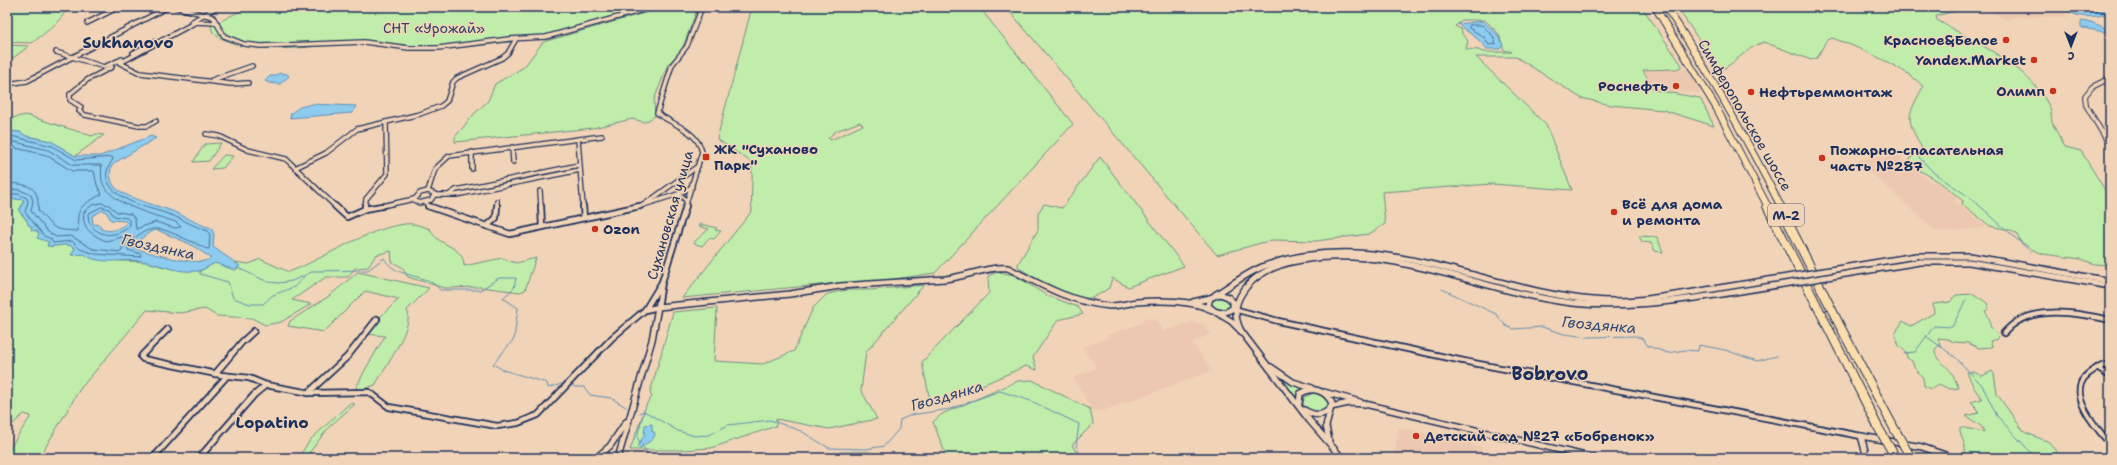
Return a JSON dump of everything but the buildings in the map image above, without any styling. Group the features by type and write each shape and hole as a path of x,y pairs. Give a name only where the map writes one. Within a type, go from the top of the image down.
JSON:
{"highway":[{"name":"Симферопольское шоссе","path":"1655,7 1703,82 1729,128 1843,362 1895,457"},
{"name":"Симферопольское шоссе","path":"1666,7 1719,89 1741,128 1770,183 1858,362 1911,458"}],"street":[{"path":"87,23 119,7"},
{"path":"7,84 27,81 168,7"},
{"path":"176,7 213,17 218,23 220,31 230,39 261,46 364,42 426,49 553,36 654,7"},
{"path":"56,52 71,58 104,67 110,66 217,7"},
{"name":"Сухановская улица","path":"618,458 652,340 662,282 702,152 700,143 692,134 657,113 672,66 687,46 702,7"},
{"path":"156,121 147,126 139,126 81,113 79,111 81,106 70,100 70,94 83,83 196,22 218,23"},
{"path":"296,168 326,153 357,129 420,114 441,106 447,101 453,82 457,78 502,58 508,53 516,39"},
{"path":"120,63 140,73 248,84"},
{"path":"210,81 252,66"},
{"path":"2110,78 2092,87 2085,96 2086,105 2110,146"},
{"path":"364,209 366,199 387,174 386,122"},
{"path":"206,134 219,136 248,150 282,157 296,168 347,217 364,209 414,199 420,193 428,191 434,192 435,195 456,195 580,170"},
{"path":"428,191 435,169 446,157 472,152 602,136"},
{"path":"578,139 584,218"},
{"path":"512,147 513,162"},
{"path":"472,152 472,169"},
{"path":"450,194 456,190 579,165"},
{"path":"642,206 698,166"},
{"path":"683,178 692,176 695,178"},
{"path":"426,203 429,207 510,234 642,206 675,195 692,187"},
{"path":"540,191 542,227"},
{"path":"414,199 419,203 426,203 435,195"},
{"path":"675,195 682,196 687,202"},
{"path":"487,226 496,218 497,201"},
{"path":"1189,303 1210,298 1261,267 1287,259 1310,254 1358,252 1410,258 1547,293 1593,300 1630,300 1713,289 1916,256 1949,253 1983,256 2074,276 2110,281"},
{"path":"1210,298 1208,305 1214,311 1227,312 1233,308 1246,287 1261,274 1292,263 1334,256 1369,257 1396,261 1538,296 1594,305 1633,306 1716,295 1920,262 1955,260 1980,261 2081,283 2110,286"},
{"path":"645,310 658,306 790,294 840,286 876,285 956,278 1000,267 1012,269 1059,294 1084,301 1111,306 1138,302 1189,303 1204,306 1231,321 1242,331 1309,420 1330,441 1342,458"},
{"path":"168,329 141,357 215,374 249,378 266,385 278,386 308,393 368,392 389,407 492,427 518,423 538,415 612,338 645,310 662,282"},
{"path":"1215,295 1228,297 1233,302 1235,317 1242,331"},
{"path":"1233,308 1278,322 1468,362 1645,394 1861,436 1925,449 1946,454 1954,458"},
{"path":"2004,333 2008,325 2017,320 2042,314 2080,314 2110,320"},
{"path":"308,393 333,368 347,357 377,319"},
{"path":"215,374 254,331"},
{"path":"1267,364 1293,382 1365,404 1594,458"},
{"path":"2110,364 2097,368 2085,376 2078,387 2080,402 2110,444"},
{"path":"2097,368 2110,376"},
{"path":"153,458 227,376"},
{"path":"199,458 254,395 266,385"},
{"path":"1330,441 1326,426 1331,407 1330,399 1318,390 1307,390 1300,394 1298,401 1302,409 1307,412 1319,415 1329,412 1331,407"},
{"path":"1331,407 1349,403 1365,404"},
{"path":"596,458 617,438 632,410"},
{"path":"1861,436 1867,458"}],"shaded area":[{"path":"2057,7 2069,17 2011,17 2007,20 1983,8"},
{"path":"1689,69 1702,90 1699,93 1654,89 1645,71"},
{"path":"1898,155 1931,182 1937,181 1959,199 1954,200 1986,227 1955,231 1936,231 1856,160"},
{"path":"1154,318 1164,331 1191,322 1203,324 1211,334 1192,342 1212,371 1103,411 1092,410 1073,378 1096,368 1082,347 1105,339 1108,335 1142,323 1143,319"},
{"name":"Детский сад №27 «Бобренок»","path":"1398,427 1482,447 1481,458 1394,458"}],"green space":[{"path":"7,7 67,7 57,22 32,43 7,42"},
{"name":"СНТ «Урожай»","path":"248,7 649,7 545,36 514,37 511,42 444,49 426,49 362,43 265,48 246,46 228,41 213,33 211,26"},
{"path":"665,7 698,7 681,52 668,64 654,100 655,116 645,122 632,119 593,128 455,142 455,137 474,114 488,101 495,84 524,67 543,42"},
{"path":"752,7 979,7 1073,124 935,273 875,282 840,283 682,298 752,211 751,162 717,139","holes":["860,122 863,125 831,140 828,138 836,131"]},
{"path":"1006,7 1642,7 1681,64 1681,67 1676,69 1643,70 1654,90 1700,98 1714,126 1663,110 1611,105 1581,98 1516,57 1476,57 1546,125 1572,190 1492,184 1382,192 1385,224 1369,234 1316,241 1272,240 1217,255","holes":["1462,20 1485,20 1499,34 1504,50 1512,52 1482,52 1479,50 1466,49 1468,41 1462,34 1461,29 1455,26"]},
{"path":"1677,7 1960,7 1959,10 1936,16 1937,20 2013,65 2038,89 2048,104 2051,111 2052,122 2065,147 2081,151 2108,195 2110,201 2110,265 2094,264 2081,259 2043,254 2031,249 2020,241 2017,234 2010,230 1990,226 1962,204 1963,201 1948,188 1911,165 1910,159 1922,148 1913,130 1910,117 1911,111 1923,87 1907,73 1867,52 1832,38 1826,41 1817,58 1811,60 1764,42 1748,50 1725,68 1717,67"},
{"path":"7,45 29,46 13,58 7,58"},
{"path":"26,115 92,136 96,134 104,135 75,156 51,141 26,136 20,132 7,131 7,119"},
{"path":"221,143 209,161 193,162 205,144"},
{"path":"224,155 233,156 223,168 211,169"},
{"path":"1100,157 1184,266 1128,287 1112,278 1109,288 1090,298 1081,298 1063,293 1053,288 1019,268 1018,264 1038,230 1038,213 1044,204 1062,208"},
{"path":"7,198 24,200 19,211 32,227 49,242 47,245 71,246 75,248 72,255 84,254 105,260 147,262 164,267 200,271 215,263 235,270 240,266 234,262 249,264 260,259 289,272 360,238 390,227 405,224 418,225 430,229 439,240 460,254 463,259 464,266 502,258 516,263 536,258 525,290 520,292 480,287 444,288 408,277 402,267 392,262 391,251 376,255 368,267 355,268 348,277 326,277 292,300 311,304 281,322 265,325 252,318 217,316 205,309 180,313 147,310 80,389 39,458 7,458 7,452 31,416 24,414 7,429"},
{"path":"701,224 717,228 715,230 721,231 714,239 709,238 702,246 693,243 709,229 699,226"},
{"path":"1639,236 1657,237 1663,252 1655,251 1651,243 1642,242"},
{"path":"358,272 429,288 407,310 407,326 403,336 375,385 361,390 356,388 385,336 367,334 378,319 399,299 365,291 324,332 288,326 290,321 329,296"},
{"path":"998,272 1014,275 1046,295 1078,307 1083,314 1058,320 1033,357 1037,370 1026,366 947,400 931,405 922,362 989,293 988,276"},
{"path":"924,285 866,352 861,390 877,419 829,429 776,419 776,426 711,448 683,450 630,450 647,403 652,397 650,393 673,312 717,308 714,361 763,364 794,351 813,308 827,294 847,290 870,290"},
{"path":"1974,294 1987,303 1989,309 1985,311 1990,320 1990,326 1998,336 1997,339 1990,341 1992,347 1979,348 1968,343 1953,342 1948,339 1938,338 1940,345 1935,349 1936,356 1949,369 1959,388 1949,389 1939,384 1932,388 1924,386 1923,378 1914,367 1912,361 1907,358 1906,352 1899,346 1895,333 1903,321 1911,326 1934,313 1933,304 1950,302 1956,295"},
{"path":"1218,297 1227,299 1231,305 1230,308 1221,311 1212,307 1211,300"},
{"path":"1992,371 1994,374 1997,394 2024,432 2049,442 2061,458 1960,458 1959,456 1965,454 1965,450 1960,427 1984,432 1982,427 1966,416 1979,413 1977,408 1971,402 1982,399 1974,388 1967,372 1974,372 1982,376"},
{"path":"1273,372 1289,383 1306,388 1300,392 1295,399"},
{"path":"1032,380 1090,409 1093,424 1072,445 1079,457 1084,458 947,458 933,422 942,414 1018,381"},
{"path":"1314,393 1321,395 1328,402 1328,407 1325,411 1313,412 1303,405 1304,397"},
{"path":"350,403 355,404 330,426 305,458 298,458 311,439"},
{"path":"840,452 870,452 876,454 877,458 839,458"}],"water":[{"path":"2067,7 2110,7 2110,12 2088,17 2071,13 2067,10"},
{"path":"1483,21 1497,34 1503,45 1500,49 1487,49 1458,24"},
{"path":"2081,21 2091,22 2110,30 2110,33 2083,28 2081,27"},
{"path":"280,73 287,74 289,76 280,84 265,81 270,76"},
{"path":"312,104 356,106 352,113 290,118 291,113 300,107"},
{"path":"7,131 20,132 26,136 51,141 75,156 100,156 151,136 156,138 116,162 111,167 111,178 114,186 129,196 172,211 211,228 214,234 213,247 240,266 235,270 215,263 198,271 184,271 139,261 106,261 91,258 84,254 71,255 75,248 68,245 47,246 49,242 37,238 39,234 37,231 31,230 32,227 28,225 27,220 19,211 24,200 7,198","holes":["103,210 107,213 111,220 125,221 127,223 115,230 108,231 101,229 100,225 93,224 92,216","157,230 190,244 211,258 205,261 184,260 130,247 150,232"]},
{"path":"652,424 652,431 655,433 655,436 640,448 637,447 644,436 645,425"}],"waterway":[{"path":"1911,149 1934,173 1972,199 2031,252"},
{"name":"Гвоздянка","path":"238,268 268,282 279,283 292,281 314,271 368,270 384,258 389,265 396,270 427,280 440,290 480,290 499,278 516,278 514,288 503,298 518,308 514,339 493,364 503,370 547,383 548,388 565,383"},
{"path":"200,271 200,274 228,282 233,298 250,304 263,304 273,295 294,287 304,277"},
{"name":"Гвоздянка","path":"1442,289 1496,314 1506,326 1514,329 1542,327 1564,334 1587,337 1635,336 1643,339 1648,346 1668,353 1685,350 1698,351 1699,345 1725,350 1757,361 1777,356"},
{"name":"Гвоздянка","path":"1926,336 1934,326 1952,327 1966,300"},
{"name":"Гвоздянка","path":"1904,353 1915,352 1926,336"},
{"path":"1926,336 1955,357 1982,385 1997,416 2036,458"},
{"name":"Гвоздянка","path":"573,385 574,387 584,387 590,395 611,398 626,407"},
{"name":"Гвоздянка","path":"644,411 678,431 695,436 709,435 728,425 770,420 801,431 829,448 866,449 884,446 899,429 900,420 911,415 950,409 1000,391 1031,401 1079,424 1076,446 1082,458"},
{"name":"Гвоздянка","path":"639,413 644,411"},
{"name":"Гвоздянка","path":"640,442 637,437 644,411"},
{"name":"Гвоздянка","path":"642,445 650,458"}],"place":[{"name":"Красное&Белое","path":"2006,40"},
{"name":"Yandex.Market","path":"2034,60"},
{"name":"Роснефть","path":"1676,86"},
{"name":"Олимп","path":"2053,91"},
{"name":"Нефтьреммонтаж","path":"1751,92"},
{"name":"ЖК \"Суханово Парк\"","path":"706,157"},
{"name":"Пожарно-спасательная часть №287","path":"1822,158"},
{"name":"Всё для дома и ремонта","path":"1614,212"},
{"name":"Ozon","path":"595,229"},
{"name":"Детский сад №27 «Бобренок»","path":"1416,436"}],"district":[{"name":"Sukhanovo","path":"128,42"},
{"name":"Bobrovo","path":"1550,374"},
{"name":"Lopatino","path":"272,422"}]}
